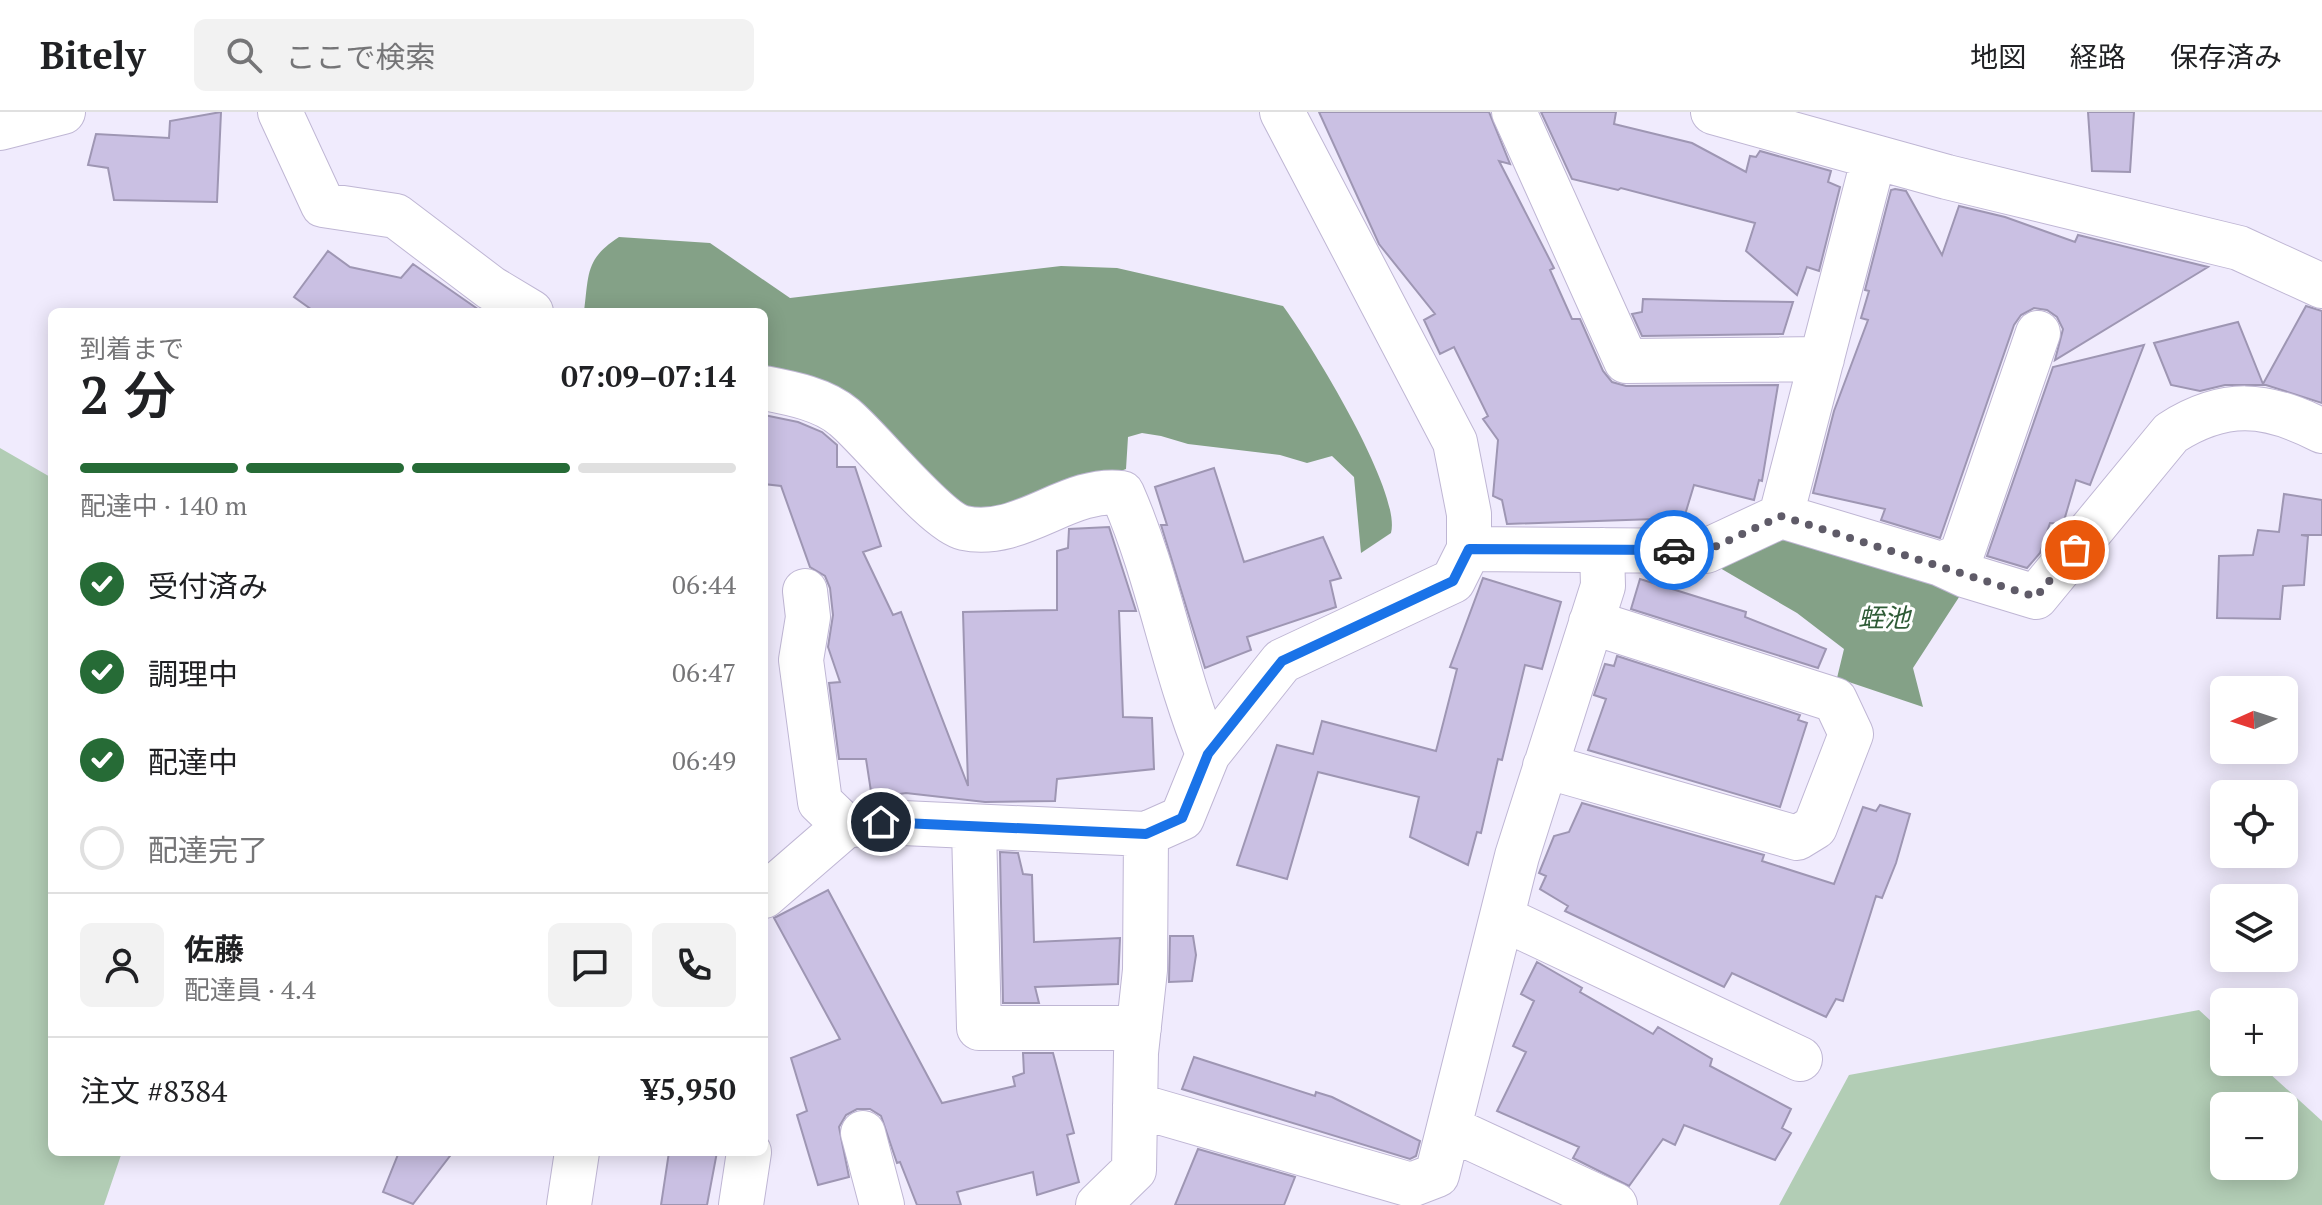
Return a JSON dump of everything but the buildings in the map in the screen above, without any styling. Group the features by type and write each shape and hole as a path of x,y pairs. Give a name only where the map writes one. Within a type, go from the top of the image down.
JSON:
{"street":[{"path":"0,128 63,112"},
{"path":"280,112 323,205 396,216 491,288 524,308"},
{"path":"768,893 845,826 881,822 974,829 1146,834 1182,818 1208,754 1282,661 1453,581 1469,549 1469,514 1455,442 1282,112"},
{"path":"1514,112 1626,361 1822,359"},
{"path":"1713,112 1874,157 2239,248 2322,286"},
{"path":"1781,516 1874,157"},
{"path":"1941,564 1961,556 2038,333"},
{"path":"768,389 800,396 842,415 917,492 961,528 999,530 1102,490 1122,493 1160,598 1187,703 1208,754"},
{"path":"1469,549 1706,551 1781,516 1941,564 1967,576 2036,597 2171,433 2200,414 2234,408 2272,410 2322,431"},
{"path":"1135,1105 1411,1185 1437,1175 1502,918 1545,766 1603,586 1602,550"},
{"path":"805,591 808,617 801,660 820,802 845,826"},
{"path":"1545,766 1797,838 1815,827 1851,734 1835,700 1591,622"},
{"path":"974,829 979,1028 1139,1028"},
{"path":"1098,1205 1134,1170 1139,1028 1145,970 1146,834"},
{"path":"1502,918 1753,1058 1800,1059"},
{"path":"1449,1128 1615,1205"},
{"path":"863,1133 882,1205"},
{"path":"569,1205 576,1156"},
{"path":"741,1205 748,1156"}],"shaded area":[{"path":"0,448 48,476 48,1156 121,1156 104,1205 0,1205"},
{"path":"2199,1010 2210,1020 2210,1076 2272,1076 2290,1092 2210,1092 2210,1180 2298,1180 2298,1099 2322,1121 2322,1205 1779,1205 1849,1075"}],"water":[{"path":"619,237 710,243 790,298 1061,266 1117,268 1283,306 1352,418 1369,453 1391,513 1391,533 1361,553 1354,477 1332,456 1307,463 1280,455 1188,444 1142,433 1128,437 1126,469 1017,510 978,516 768,373 768,308 584,308 591,268 608,245"},
{"name":"蛭池","path":"1806,538 1963,591 1913,668 1923,707 1837,678 1844,649 1797,613 1720,568 1757,543"}],"way so far":[{"path":"1674,550 1706,551 1781,516 1941,564 1967,576 2036,597 2075,550"}],"route":[{"path":"881,822 974,829 1146,834 1182,818 1208,754 1282,661 1453,581 1469,549 1674,550"}]}
